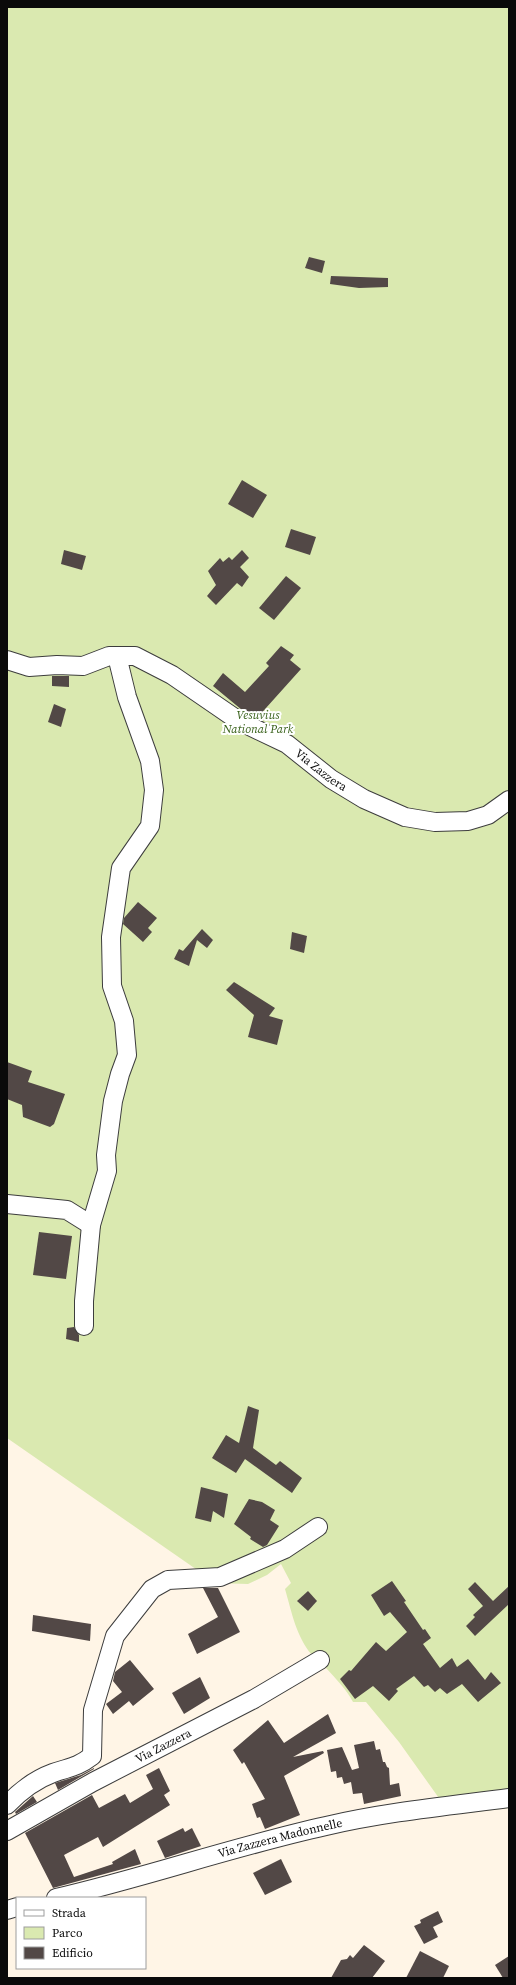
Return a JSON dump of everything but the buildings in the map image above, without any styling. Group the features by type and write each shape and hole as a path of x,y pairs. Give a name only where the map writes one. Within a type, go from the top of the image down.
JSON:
{"street":[{"name":"Via Zazzera","path":"7,660 29,667 57,665 83,666 109,656 135,656 172,675 239,721 287,744 331,779 364,799 405,816 435,822 468,821 488,815 509,800"},
{"path":"84,1326 84,1301 91,1225 107,1171 106,1155 110,1120 120,1074 127,1055 124,1021 112,986 111,937 121,868 150,826 154,790 150,761 127,697 117,656"},
{"path":"7,1204 67,1210 91,1225"},
{"path":"7,1805 22,1789 51,1774 80,1765 92,1756 93,1710 116,1636 152,1589 168,1580 220,1577 285,1549 318,1527"},
{"name":"Via Zazzera","path":"7,1831 93,1782 247,1702 320,1660"},
{"name":"Via Zazzera Madonnelle","path":"61,1897 115,1885 326,1826 419,1809 509,1798"}],"green space":[{"name":"Vesuvius National Park","path":"7,7 509,7 509,1808 451,1815 399,1742 366,1702 353,1702 341,1684 307,1648 298,1632 292,1615 285,1589 291,1583 281,1564 267,1575 248,1584 216,1583 7,1438"}]}
